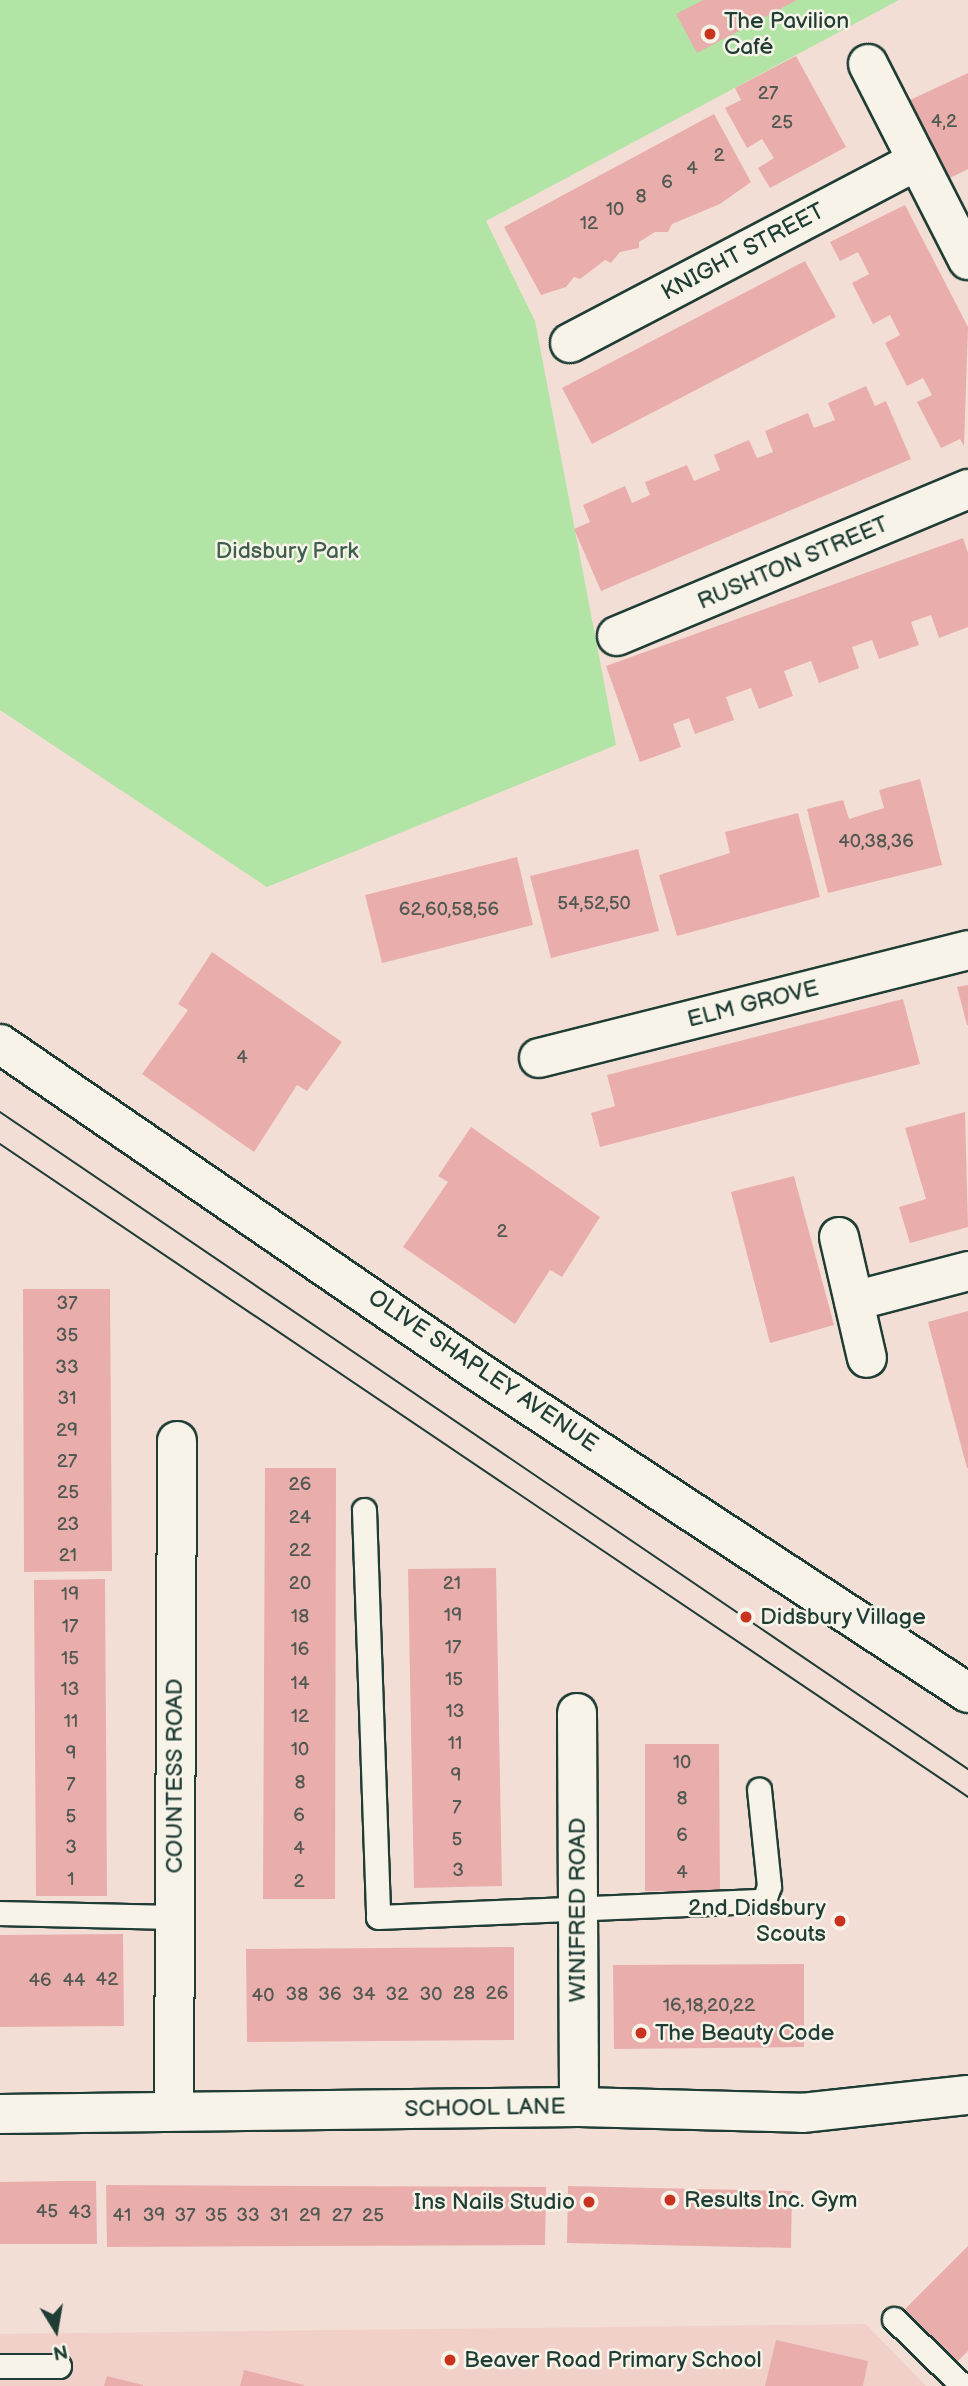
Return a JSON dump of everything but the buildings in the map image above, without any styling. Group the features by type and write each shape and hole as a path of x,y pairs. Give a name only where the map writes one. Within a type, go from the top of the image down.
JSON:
{"street":[{"path":"867,64 968,260"},
{"name":"KNIGHT STREET","path":"570,343 917,161"},
{"name":"RUSHTON STREET","path":"617,636 968,489"},
{"name":"ELM GROVE","path":"539,1058 968,950"},
{"name":"OLIVE SHAPLEY AVENUE","path":"0,1044 477,1371 968,1693"},
{"path":"839,1237 867,1358"},
{"path":"854,1301 968,1271"},
{"name":"COUNTESS ROAD","path":"174,2111 177,1441"},
{"name":"WINIFRED ROAD","path":"577,1713 579,2107"},
{"name":"SCHOOL LANE","path":"0,2114 579,2107 802,2113 968,2095"}],"lane":[{"path":"364,1510 378,1917 578,1912 764,1901 769,1886 759,1790"},
{"path":"0,1913 174,1917"},
{"path":"894,2319 963,2386"},
{"path":"0,2366 59,2366"}],"shaded area":[{"name":"Beaver Road Primary School","path":"866,2324 926,2386 0,2386 0,2334"}],"green space":[{"name":"Didsbury Park","path":"0,0 899,0 486,221 535,321 616,745 267,887 0,710"}],"tram line":[{"path":"0,1112 968,1769"},
{"path":"0,1144 968,1797"}],"place":[{"name":"The Pavilion Café","path":"710,34"},
{"name":"Didsbury Village","path":"746,1617"},
{"name":"2nd Didsbury Scouts","path":"840,1921"},
{"name":"The Beauty Code","path":"641,2033"},
{"name":"Results Inc. Gym","path":"670,2200"},
{"name":"Ins Nails Studio","path":"589,2202"},
{"name":"Beaver Road Primary School","path":"450,2360"}]}
